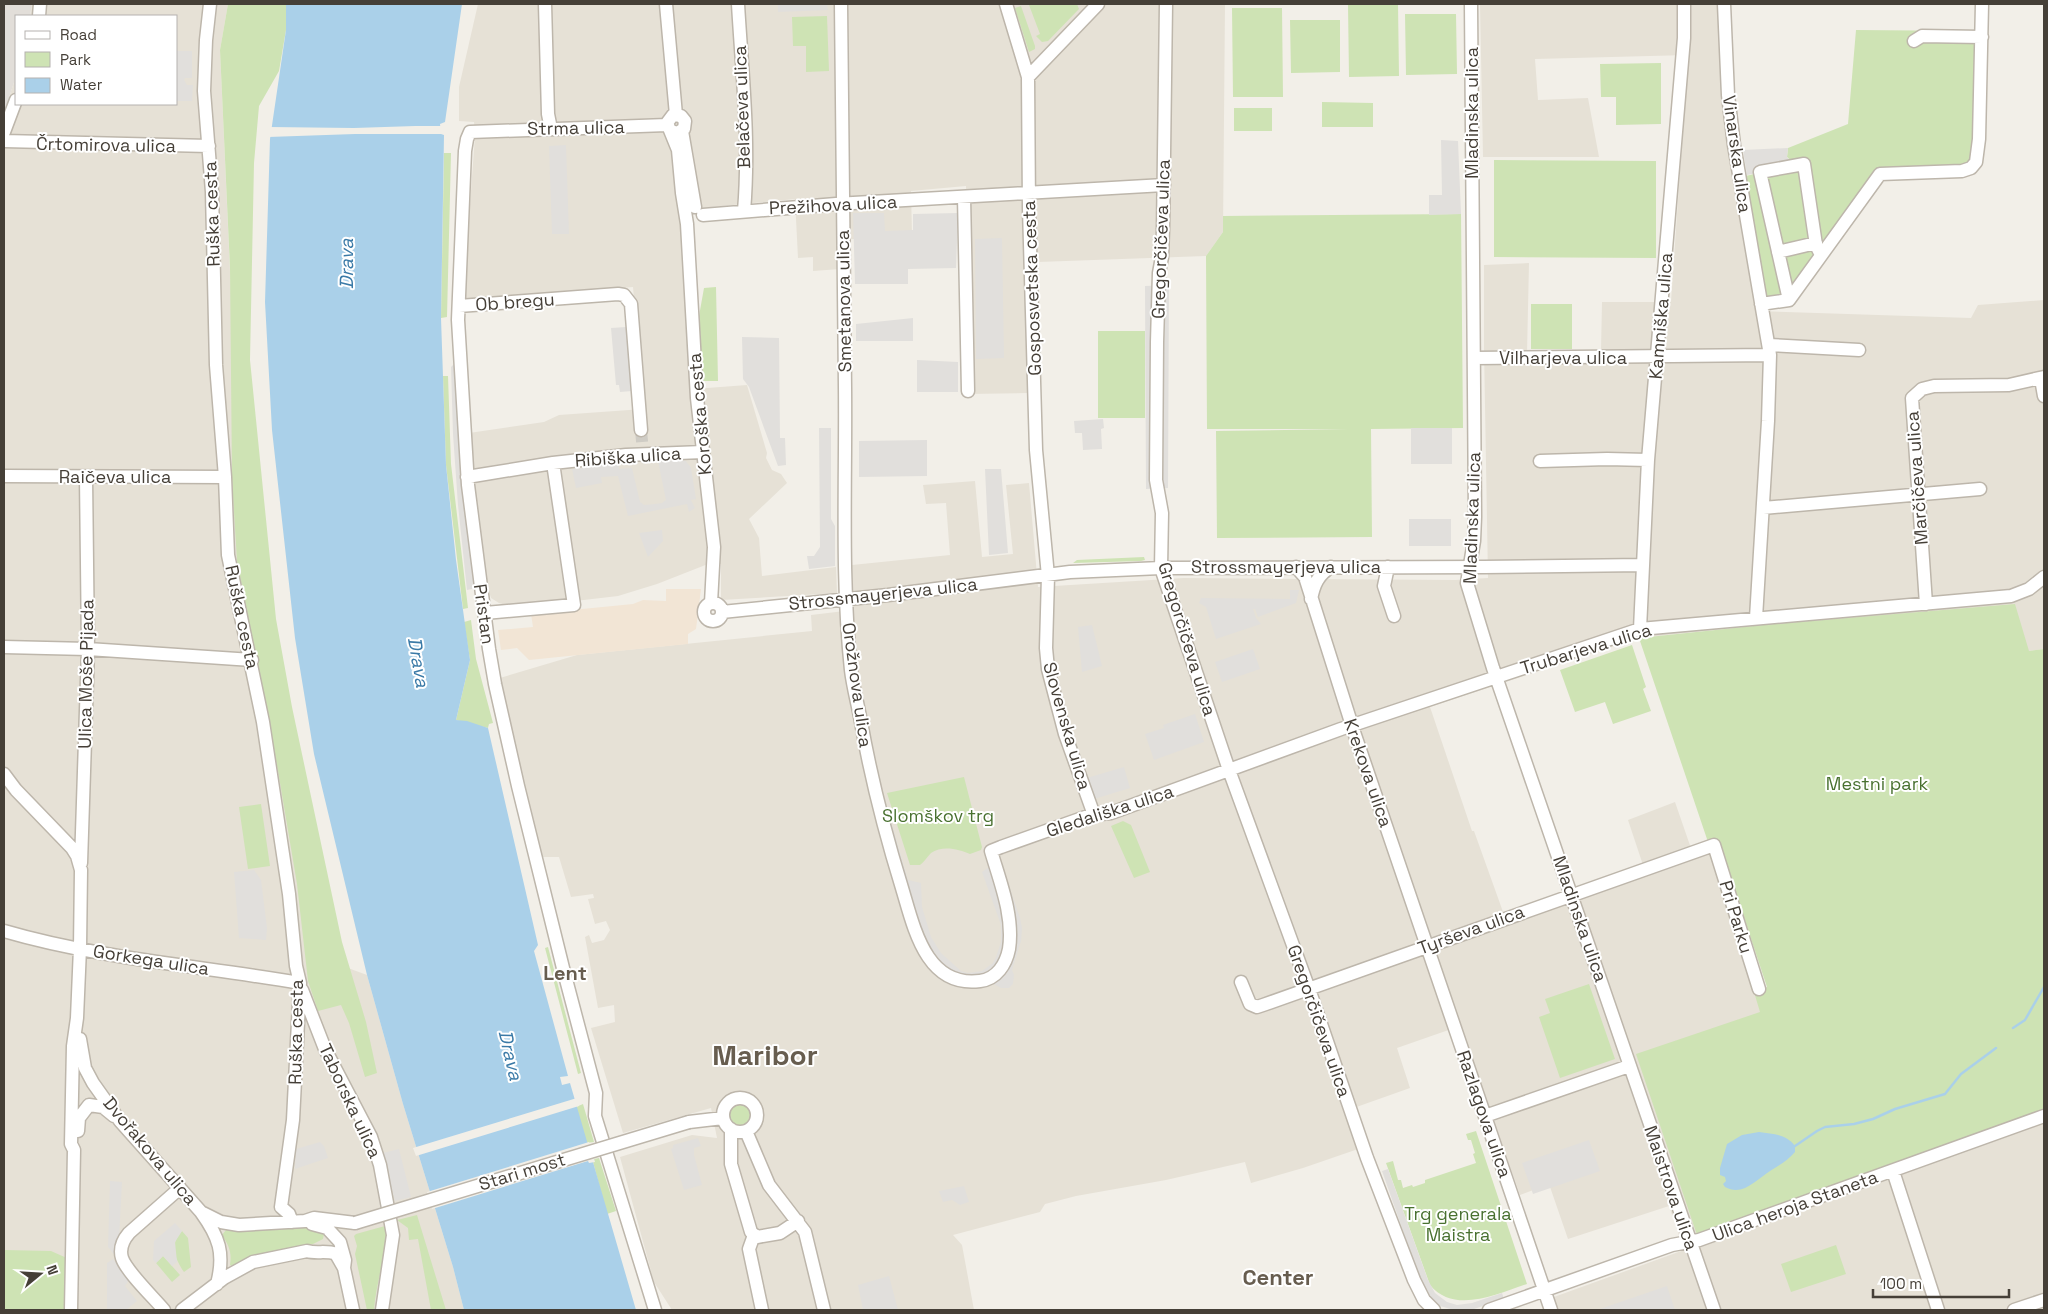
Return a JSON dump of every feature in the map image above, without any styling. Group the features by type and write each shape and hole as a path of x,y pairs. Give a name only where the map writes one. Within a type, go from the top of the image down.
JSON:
{"street":[{"name":"Ruška cesta","path":"210,4 206,40 204,91 212,192 216,365 225,477 228,555 264,722 289,894 296,966 300,983 293,1120 281,1207 299,1221"},
{"path":"545,4 548,114 551,129"},
{"path":"666,4 676,114 670,117 673,129"},
{"name":"Belačeva ulica","path":"738,4 745,126 744,211"},
{"name":"Smetanova ulica","path":"841,4 846,598"},
{"name":"Gosposvetska cesta","path":"1006,4 1028,77 1036,450 1048,576"},
{"path":"1028,77 1098,4"},
{"name":"Gregorčičeva ulica","path":"1166,4 1164,185 1156,342 1156,480 1162,513 1161,568 1229,770 1309,989 1367,1158 1414,1280 1424,1300 1434,1310"},
{"name":"Mladinska ulica","path":"1471,4 1475,517 1474,542 1468,567 1467,583 1629,1066"},
{"name":"Kamniška ulica","path":"1640,629 1648,460 1684,38 1684,4"},
{"name":"Vinarska ulica","path":"1724,4 1728,95 1741,190 1770,350 1756,618"},
{"path":"1761,304 1789,300 1880,174 1962,171 1971,168 1976,162 1979,139 1982,4"},
{"path":"1914,41 1922,36 1982,37"},
{"path":"4,132 15,103"},
{"name":"Strma ulica","path":"486,130 673,129"},
{"name":"Koroška cesta","path":"673,129 691,213 696,385 714,556 711,604 704,609 704,615 708,620 713,621 718,620 722,612"},
{"name":"Ob bregu","path":"486,130 470,132 465,151 459,306 624,295 631,304 641,430"},
{"name":"Črtomirova ulica","path":"4,141 209,146"},
{"name":"Vinarska ulica","path":"1789,300 1760,172 1804,164 1816,242 1821,255"},
{"name":"Prežihova ulica","path":"691,213 1164,185"},
{"path":"964,197 968,391"},
{"path":"1778,252 1816,242"},
{"name":"Pristan","path":"459,306 463,426 475,544 495,684 550,917 596,1093 595,1116 655,1310"},
{"path":"1770,350 1859,350"},
{"name":"Vilharjeva ulica","path":"1475,358 1657,357 1770,350"},
{"path":"2042,378 2044,396"},
{"name":"Marčičeva ulica","path":"1926,604 1912,398 1922,389 1934,386 2009,385 2042,378"},
{"name":"Ribiška ulica","path":"468,477 553,463 643,453 703,452"},
{"path":"1540,461 1648,460"},
{"name":"Ribiška ulica","path":"485,613 574,606 553,463"},
{"name":"Raičeva ulica","path":"4,476 225,477"},
{"name":"Ulica Moše Pijada","path":"80,948 82,805 88,650 86,477"},
{"path":"1763,508 1980,489"},
{"name":"Strossmayerjeva ulica","path":"722,612 1070,572 1161,568 1643,565"},
{"path":"1311,599 1317,579 1321,573 1331,566"},
{"path":"1388,566 1384,586 1394,616"},
{"name":"Krekova ulica","path":"1296,567 1304,577 1351,725 1427,946"},
{"name":"Slovenska ulica","path":"1048,576 1046,640 1048,669 1065,734 1094,814"},
{"name":"Trubarjeva ulica","path":"1229,770 1351,725 1640,629 2012,596 2029,589 2044,577"},
{"name":"Orožnova ulica","path":"846,598 852,670 870,771 882,820 914,926 932,961 939,971 948,978 968,982 983,981 994,976 1005,961 1009,947 1010,922 991,851"},
{"path":"4,647 252,660"},
{"name":"Gledališka ulica","path":"991,851 1094,814 1111,813 1229,770"},
{"path":"4,774 16,790 72,848 77,856 81,870"},
{"name":"Tyrševa ulica","path":"1242,982 1250,1004 1257,1007 1714,845"},
{"name":"Pri Parku","path":"1714,845 1759,989"},
{"name":"Gorkega ulica","path":"4,931 80,948 300,983"},
{"name":"Razlagova ulica","path":"1427,946 1551,1310"},
{"path":"74,1150 71,1144 73,1066 80,948"},
{"name":"Taborska ulica","path":"300,983 325,1049 371,1137 380,1165 393,1235 382,1310"},
{"name":"Dvořakova ulica","path":"77,1018 85,1068 93,1084 120,1121 201,1212 212,1227 221,1251 217,1284"},
{"path":"1486,1116 1629,1066"},
{"name":"Maistrova ulica","path":"1629,1066 1714,1310"},
{"path":"731,1130 738,1132 746,1131 753,1126 756,1119 755,1108 750,1101 742,1098 732,1100 725,1108 723,1118 731,1130 731,1164 748,1225 754,1235"},
{"path":"71,1310 74,1150 78,1142 79,1118 89,1105 102,1107 120,1121"},
{"name":"Ulica heroja Staneta","path":"1545,1291 1554,1286 1689,1240 1699,1240 2044,1116"},
{"name":"Stari most","path":"355,1223 689,1122 723,1118"},
{"path":"746,1131 769,1185 798,1221 808,1241 824,1310"},
{"path":"1893,1170 1938,1310"},
{"path":"164,1310 124,1262 121,1248 129,1233 180,1188"},
{"path":"201,1212 227,1224 246,1225 314,1218 355,1223"},
{"path":"299,1221 327,1228 337,1237 344,1255 344,1268 353,1310"},
{"path":"754,1235 780,1234 798,1221"},
{"path":"184,1310 217,1284 253,1262 307,1251 337,1237 355,1223"},
{"path":"754,1235 749,1249 762,1310"},
{"path":"307,1251 312,1253 327,1251 336,1254 344,1268"},
{"path":"1488,1310 1545,1291"},
{"path":"2014,1310 2044,1300"}],"shaded area":[{"path":"4,4 32,4 30,15 15,15 15,79 4,113"},
{"path":"32,4 228,4 220,50 243,559 318,957 367,975 464,1310 4,1310 4,113 15,79 15,105 178,105 178,15 30,15"},
{"path":"478,4 1225,4 1223,232 1206,256 1038,262 1027,393 967,394 966,186 911,191 912,235 839,240 840,269 813,271 813,257 798,258 795,199 681,210 694,389 747,385 767,453 766,458 772,470 781,474 787,483 749,519 759,538 762,576 836,567 837,593 721,600 721,564 708,564 657,584 618,596 515,608 499,603 491,598 486,582 473,485 469,433 544,422 559,415 643,409 633,287 463,301 475,136 474,122 459,121 459,87"},
{"path":"778,4 827,4 828,10 778,12"},
{"path":"1480,4 1724,4 1758,311 1971,318 1978,305 2044,300 2044,649 2029,651 1763,625 1639,638 1430,707 1472,831 1474,831 1507,923 1646,874 1628,820 1675,802 1694,857 1710,852 1761,1012 2044,1113 2044,1310 1558,1310 1554,1297 1684,1250 1669,1206 1568,1239 1549,1184 1520,1195 1460,1026 1397,1048 1410,1088 1348,1110 1361,1148 1251,1183 1245,1162 1166,1180 1076,1196 1045,1204 1040,1212 953,1235 962,1245 974,1310 672,1310 654,1282 620,1157 692,1135 717,1138 711,1108 623,1133 591,1028 615,1022 614,1005 598,1008 585,937 589,935 592,943 604,940 610,930 606,921 595,924 588,899 594,898 593,894 571,897 559,857 539,857 500,678 577,655 812,631 811,615 853,610 852,565 950,555 946,503 926,504 923,485 975,481 982,557 1013,554 1006,485 1029,483 1038,587 1184,578 1455,580 1488,578 1484,265 1529,263 1527,353 1601,351 1602,302 1671,302 1688,55 1535,59 1538,100 1588,98 1599,157 1483,157"},
{"path":"178,51 192,51 192,78 185,78 184,80 187,85 193,85 192,101 178,101"},
{"path":"1441,140 1458,141 1461,214 1429,215 1429,195 1442,195"},
{"path":"566,145 569,234 552,234 549,146"},
{"path":"1788,148 1787,157 1795,165 1747,175 1743,150"},
{"path":"853,213 884,213 885,231 913,230 913,214 958,213 956,268 908,269 908,284 855,284"},
{"path":"1002,238 1004,358 976,359 975,239"},
{"path":"1169,285 1168,488 1146,489 1145,286"},
{"path":"913,318 913,341 856,341 856,324"},
{"path":"626,327 632,391 620,392 619,385 616,385 611,328"},
{"path":"742,337 779,338 780,438 785,438 786,465 778,466 749,387 743,379"},
{"path":"917,360 958,362 958,392 917,392"},
{"path":"457,361 476,588 467,590 453,434 451,367"},
{"path":"1103,419 1104,428 1101,429 1102,449 1083,450 1082,433 1075,433 1074,421"},
{"path":"819,428 831,428 831,519 835,526 835,566 809,569 807,556 814,556 820,547"},
{"path":"1411,428 1452,428 1452,464 1411,464"},
{"path":"927,440 927,476 859,477 859,441"},
{"path":"658,461 686,461 691,468 696,499 691,500 695,508 689,512 687,504 628,516 618,476 601,477 602,483 576,488 572,469 618,463 619,469 632,468 640,502 644,505 662,503 666,500"},
{"path":"985,469 1001,469 1008,553 989,555"},
{"path":"1409,519 1451,519 1451,546 1409,546"},
{"path":"662,530 663,541 648,557 639,533"},
{"path":"666,589 701,589 696,629 688,634 688,644 529,660 517,648 501,650 498,630 533,627 531,614 633,604 643,600 666,601"},
{"path":"1290,590 1299,590 1296,603 1258,617 1255,609 1253,609 1256,618 1261,624 1216,639 1206,607 1199,603 1201,598 1290,599"},
{"path":"1092,625 1102,666 1082,672 1078,627"},
{"path":"1253,649 1260,669 1222,682 1215,662"},
{"path":"1195,714 1204,742 1154,760 1145,734 1164,728 1163,725"},
{"path":"1124,767 1130,788 1094,799 1087,778"},
{"path":"883,794 908,880 921,883 922,907 931,937 941,953 961,971 968,973 982,971 993,963 996,957 1001,942 1001,925 982,872 1000,859 1022,928 1021,941 1012,970 1014,975 1013,984 1009,988 1001,988 990,982 968,982 932,961 875,796"},
{"path":"254,870 261,880 267,928 266,940 239,938 234,872"},
{"path":"698,1138 701,1146 694,1148 694,1155 702,1185 684,1190 671,1149 673,1145"},
{"path":"1589,1140 1600,1171 1533,1194 1522,1163"},
{"path":"320,1142 324,1146 328,1158 295,1169 296,1149"},
{"path":"399,1149 411,1197 395,1201 383,1153"},
{"path":"1388,1169 1428,1280 1435,1293 1447,1302 1457,1305 1472,1303 1502,1293 1504,1299 1474,1309 1454,1310 1440,1306 1430,1299 1421,1282 1382,1171"},
{"path":"110,1181 122,1182 119,1239 116,1257 108,1247"},
{"path":"964,1186 969,1202 960,1205 952,1200 943,1202 939,1191"},
{"path":"175,1223 182,1231 175,1242 177,1262 172,1266 163,1256 156,1263 153,1260 154,1241"},
{"path":"113,1259 129,1280 125,1286 137,1301 126,1310 107,1310 107,1263"},
{"path":"889,1276 898,1310 863,1310 858,1285"},
{"path":"1667,1286 1675,1310 1597,1310"}],"green space":[{"path":"228,4 286,4 286,30 279,71 259,106 254,163 250,360 276,619 292,707 342,942 366,1022 377,1073 365,1077 349,1023 341,1005 318,1011 308,981 297,884 278,771 237,561 232,479 230,268 220,50"},
{"path":"1077,4 1079,9 1048,41 1042,42 1036,36 1040,34 1029,5"},
{"path":"1398,4 1399,76 1349,77 1348,5"},
{"path":"1021,6 1035,46 1035,49 1029,52 1015,8"},
{"path":"1232,8 1282,8 1283,97 1233,97"},
{"path":"1405,14 1456,14 1457,74 1406,75"},
{"path":"827,16 829,71 806,72 806,46 793,46 792,17"},
{"path":"1290,20 1340,20 1340,72 1291,73"},
{"path":"1856,30 1977,31 1974,155 1970,166 1876,173 1789,297 1763,302 1741,177 1795,165 1787,157 1788,148 1848,124"},
{"path":"1661,63 1661,124 1616,125 1616,97 1601,97 1600,64"},
{"path":"1322,102 1373,103 1373,127 1322,127"},
{"path":"1234,108 1272,108 1272,131 1234,131"},
{"path":"444,153 451,153 447,317 441,318"},
{"path":"1494,160 1656,161 1656,258 1494,257"},
{"path":"1461,214 1463,428 1371,429 1372,537 1217,538 1216,431 1348,429 1207,429 1206,256 1223,232 1223,216"},
{"path":"716,287 718,381 703,381 699,316 704,288"},
{"path":"1531,304 1572,304 1572,349 1531,349"},
{"path":"1098,331 1145,331 1145,418 1098,418"},
{"path":"443,376 448,376 451,464 468,608 463,609 446,465"},
{"path":"1144,557 1145,560 1141,561 1073,563 1077,560"},
{"name":"Mestni park","path":"2015,604 2029,651 2044,649 2044,1113 1697,1235 1636,1054 1760,1012 1754,992 1767,987 1718,839 1708,842 1639,638 1763,625"},
{"path":"471,620 476,659 493,723 489,724 488,728 456,720 470,660 464,622"},
{"path":"1632,645 1646,687 1643,689 1651,711 1613,724 1605,702 1575,712 1560,670"},
{"name":"Slomškov trg","path":"964,777 982,847 981,850 970,854 956,849 940,849 931,853 920,865 910,865 887,793"},
{"path":"261,804 270,866 248,869 239,807"},
{"path":"1123,821 1131,825 1150,872 1134,878 1111,826"},
{"path":"548,947 581,1073 578,1074 545,948"},
{"path":"1589,984 1615,1059 1560,1078 1539,1017 1550,1013 1545,999"},
{"path":"583,1104 594,1142 586,1143 576,1107"},
{"path":"736,1104 744,1104 751,1111 751,1119 744,1126 736,1126 729,1119 729,1111"},
{"name":"Trg generala Maistra","path":"1476,1131 1527,1284 1476,1300 1451,1299 1440,1294 1430,1285 1386,1163 1393,1161 1398,1180 1401,1180 1403,1188 1425,1183 1425,1180 1476,1163 1471,1140 1468,1140 1466,1134"},
{"path":"599,1158 616,1211 607,1214 593,1162 594,1159"},
{"path":"417,1215 446,1310 431,1310 418,1239 409,1240 408,1228 397,1220"},
{"path":"384,1223 386,1223 386,1234 384,1256 374,1310 367,1310 355,1254 357,1246 354,1236 385,1226"},
{"path":"313,1228 324,1234 323,1239 313,1244 255,1256 232,1266 230,1265 231,1256 222,1235 226,1230"},
{"path":"182,1231 188,1238 191,1267 184,1272 175,1252 176,1241"},
{"path":"1836,1245 1846,1274 1791,1292 1781,1264"},
{"path":"4,1250 51,1251 69,1259 65,1310 4,1310"},
{"path":"163,1256 180,1275 172,1282 156,1263"}],"water":[{"name":"Drava","path":"286,4 462,4 445,122 440,124 441,134 444,135 441,318 446,465 456,560 470,660 456,720 467,721 488,728 538,945 534,951 568,1076 560,1077 562,1085 570,1083 636,1310 464,1310 367,975 314,754 295,638 272,430 265,302 270,139 286,30"},
{"path":"1759,1132 1779,1135 1788,1139 1795,1146 1795,1152 1790,1158 1749,1186 1738,1190 1725,1187 1723,1184 1726,1181 1725,1177 1720,1175 1720,1168 1727,1144 1742,1135"}],"pier":[{"path":"443,125 443,132 447,134 355,134 268,137 269,127 354,128"},
{"path":"577,1098 579,1106 416,1156 413,1148"},
{"path":"589,1142 595,1162 589,1163 588,1161 432,1209 427,1192"}],"waterway":[{"path":"2013,1028 2025,1020 2044,987"},
{"path":"1795,1146 1825,1127 1854,1124 1873,1119 1895,1109 1945,1094 1961,1074 1996,1048"}],"tunnel":[{"path":"641,430 643,452"}],"district":[{"name":"Lent","path":"565,973"},
{"name":"Maribor","path":"765,1055"},
{"name":"Center","path":"1278,1277"}]}
